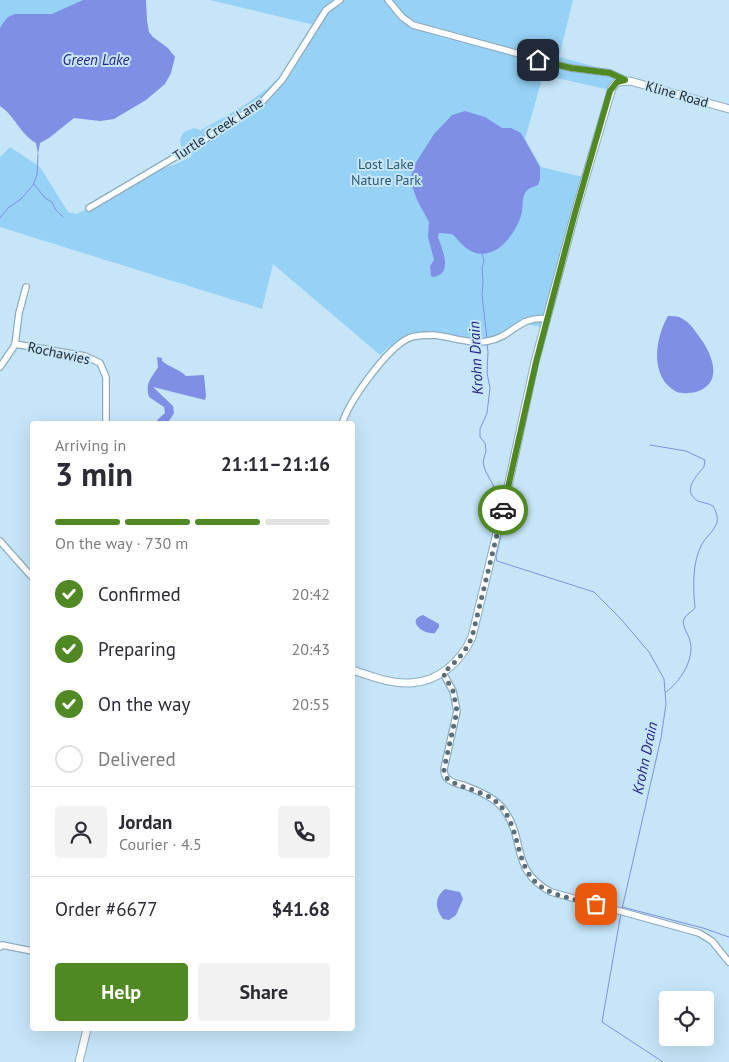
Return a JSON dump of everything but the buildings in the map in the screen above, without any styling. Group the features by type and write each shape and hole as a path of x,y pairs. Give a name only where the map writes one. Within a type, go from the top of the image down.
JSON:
{"street":[{"name":"Turtle Creek Lane","path":"89,208 204,140 260,104 282,80 326,10 340,0"},
{"path":"388,0 402,17 413,24 563,66 610,73 625,80"},
{"path":"355,671 387,681 410,683 433,678 443,673 457,662 466,651 472,637 536,362 575,213 610,91 617,82 625,80"},
{"name":"Kline Road","path":"625,80 729,109"},
{"path":"0,367 15,344 19,312 26,287"},
{"path":"343,421 353,401 389,352 408,339 416,336 434,335 487,342 508,333 525,321 536,317 547,319"},
{"name":"Rochawies","path":"15,344 85,356 100,363 106,377 106,421"},
{"path":"0,541 30,575"},
{"path":"26,571 30,566"},
{"path":"443,673 453,691 457,711 444,769 446,777 452,782 480,792 495,800 505,811 514,830 525,870 535,882 550,892 699,933 712,940 729,962"},
{"path":"0,947 2,945 30,951"},
{"path":"79,1062 87,1031"}],"green space":[{"path":"0,0 83,0 0,90"},
{"name":"Lost Lake Nature Park","path":"210,0 573,0 559,57 615,72 610,90 543,75 525,139 541,167 583,177 542,327 525,324 482,341 433,335 405,337 387,348 380,355 273,264 262,309 0,227 0,157 10,147 40,167 68,212 77,214 155,171 192,156 185,152 180,143 184,132 194,128 201,130 239,109 273,83 293,61 314,25"}],"water":[{"name":"Green Lake","path":"83,0 146,0 149,32 168,48 175,57 171,73 165,84 146,100 114,119 100,121 74,118 40,143 38,154 36,143 26,135 0,106 0,28 8,17 15,14 52,14"},
{"path":"465,111 485,117 502,128 511,128 521,133 540,167 540,179 538,185 525,193 522,212 510,237 495,250 478,254 469,250 452,234 439,233 438,237 444,254 445,266 439,275 433,277 431,276 430,266 434,260 428,237 429,222 417,200 411,176 415,164 434,134 452,115"},
{"path":"668,316 679,317 690,325 703,342 710,356 713,377 710,383 696,392 677,392 668,386 658,368 657,357 660,335"},
{"path":"157,357 162,358 162,361 186,376 204,375 205,400 153,387 173,406 174,413 169,421 156,421 165,413 164,407 149,397 148,388 149,381 158,367"},
{"path":"423,615 439,624 435,633 425,632 418,627 416,620"},
{"path":"445,889 460,892 463,899 456,915 449,920 443,919 437,907 437,900"}],"waterway":[{"path":"0,218 33,185 37,175 38,154"},
{"path":"34,184 45,198 52,202 55,209 63,217"},
{"name":"Krohn Drain","path":"482,253 484,261 482,268 482,295 487,339"},
{"name":"Krohn Drain","path":"487,343 487,373 490,388 487,413 480,429 480,437 485,443 486,451 483,462 497,497 498,516"},
{"path":"650,445 686,451 705,460 704,467 692,483 691,493 698,501 713,506 717,518 715,528 703,542 696,559 694,575 695,608 683,621 691,648 688,662 681,676 666,692"},
{"name":"Krohn Drain","path":"505,518 496,557 497,561 594,592 620,618 649,652 664,679 666,704 661,738 622,909"},
{"path":"622,907 703,928 729,937"},
{"name":"Krohn Drain","path":"621,913 602,1022 663,1062"}],"way so far":[{"path":"503,510 472,637 466,651 457,662 443,673 453,691 457,711 444,773 452,782 480,792 495,800 505,811 514,830 525,870 542,887 550,892 596,904"}],"route":[{"path":"503,510 536,362 590,160 610,91 617,82 625,80 610,73 571,68 538,60"}]}
